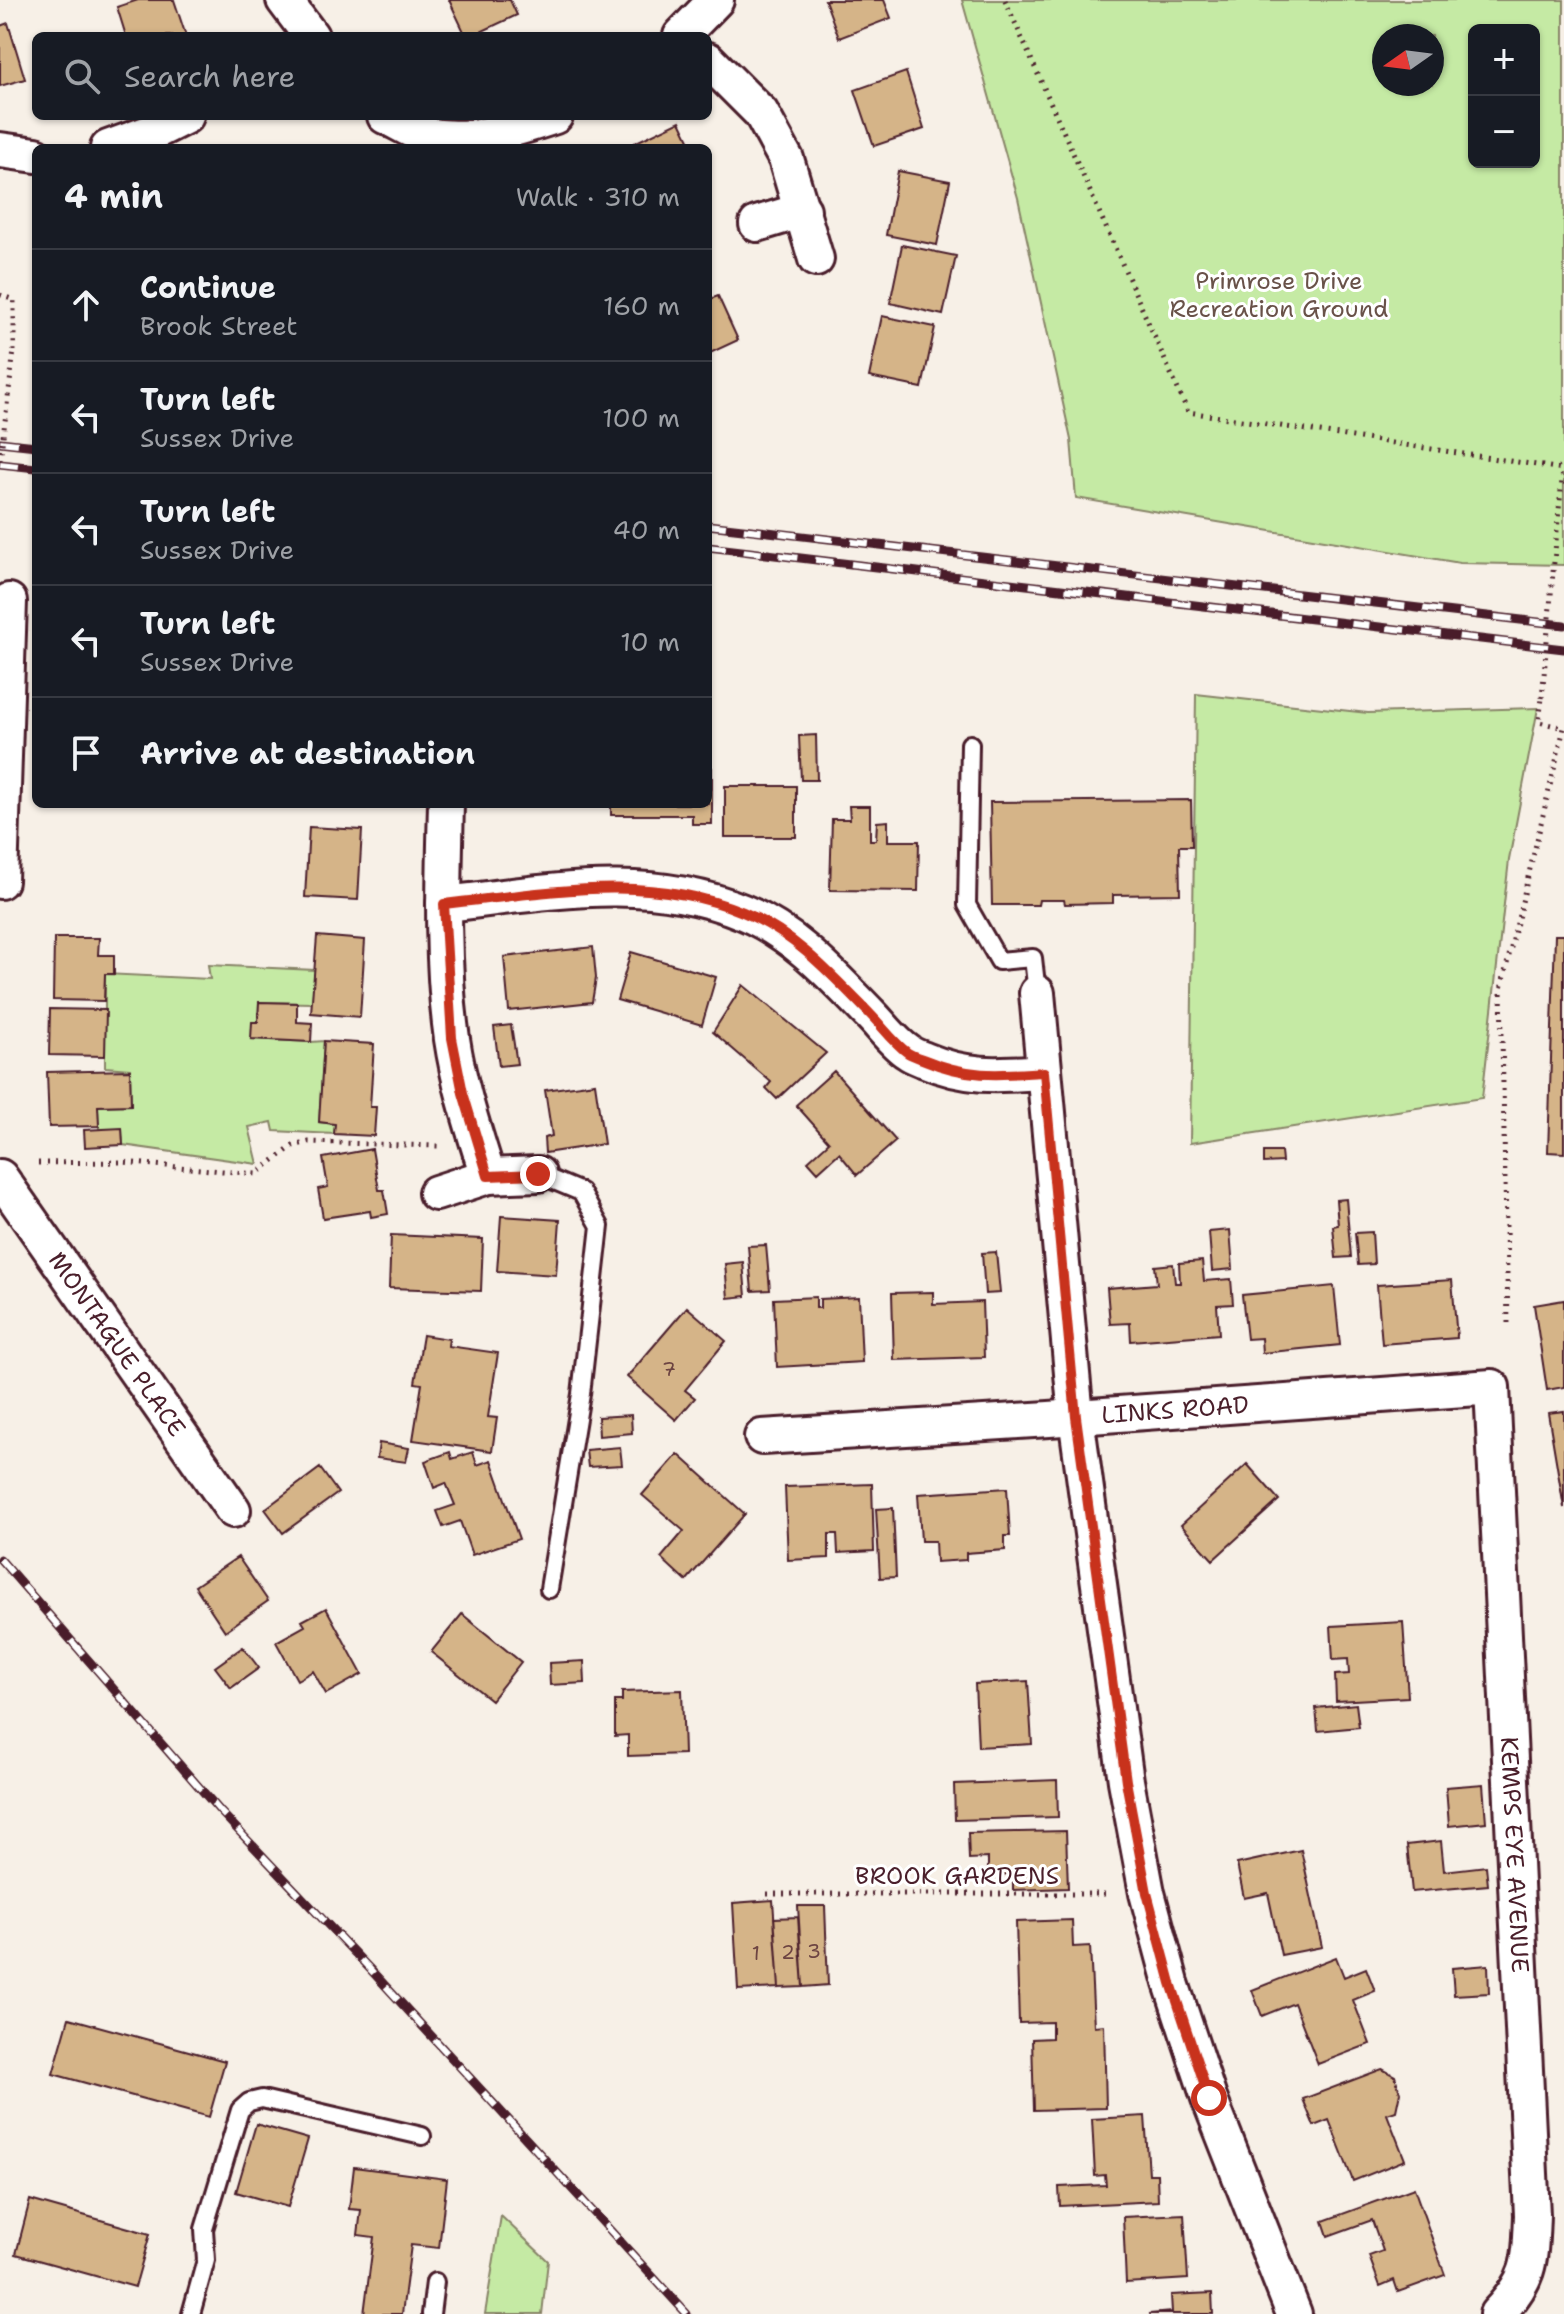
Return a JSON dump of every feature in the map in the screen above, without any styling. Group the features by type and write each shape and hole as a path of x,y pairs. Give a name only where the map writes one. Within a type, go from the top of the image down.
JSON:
{"street":[{"path":"284,0 302,32"},
{"path":"685,32 716,0"},
{"path":"712,64 761,113 786,159 816,259"},
{"path":"119,144 178,120"},
{"path":"393,120 423,135 467,139 542,120"},
{"path":"1,153 32,155"},
{"path":"757,224 803,210"},
{"path":"0,881 9,601"},
{"path":"446,808 444,904 452,1038 463,1093 483,1161"},
{"path":"444,904 579,888 644,889 690,895 744,913 782,933 818,962 908,1053 947,1069 991,1076 1044,1072"},
{"path":"1037,993 1076,1417 1126,1781 1147,1893 1171,1983 1209,2098 1294,2314"},
{"path":"436,1193 483,1161 538,1174"},
{"name":"MONTAGUE PLACE","path":"15,1170 233,1510"},
{"name":"LINKS ROAD","path":"762,1437 1492,1387"},
{"name":"KEMPS EYE AVENUE","path":"1492,1387 1532,2215 1530,2261 1516,2294 1497,2314"}],"lane":[{"path":"970,744 967,905 999,961 1033,958 1037,993"},
{"path":"538,1174 581,1192 600,1226 581,1394 549,1589"},
{"path":"191,2314 206,2260 204,2229 240,2110 249,2102 262,2099 422,2136"},
{"path":"431,2314 435,2282"}],"path":[{"path":"1005,0 1188,412 1563,469 1539,722 1564,728 1501,989 1508,1323"},
{"path":"0,295 14,300 14,351 0,460"},
{"path":"15,1170 122,1162 256,1174 293,1146 309,1142 483,1161"},
{"name":"BROOK GARDENS","path":"767,1894 1147,1893"}],"green space":[{"name":"Primrose Drive Recreation Ground","path":"962,0 1564,0 1564,565 1460,563 1076,498 1071,440 1018,198"},
{"path":"1196,694 1368,713 1538,708 1509,860 1482,1098 1190,1143"},
{"path":"208,965 315,970 312,1003 259,1002 258,1022 251,1039 324,1041 319,1122 335,1124 334,1134 274,1131 272,1122 249,1127 258,1164 123,1145 122,1129 99,1129 98,1106 131,1105 130,1069 105,1067 105,974 210,979"},
{"path":"501,2216 548,2261 542,2314 485,2314"}],"building":[{"path":"138,0 174,0 185,32 125,32 117,7"},
{"path":"449,0 510,0 517,15 481,32 464,32"},
{"path":"825,0 884,0 891,18 839,38"},
{"path":"8,23 25,79 0,86 0,26"},
{"path":"906,72 924,129 874,146 855,90"},
{"path":"680,121 691,144 632,144"},
{"path":"898,171 950,181 937,245 886,235"},
{"path":"902,245 956,256 943,315 890,303"},
{"path":"718,296 738,340 712,352 712,298"},
{"path":"882,316 935,327 922,388 869,377"},
{"path":"816,735 817,780 801,780 799,736"},
{"path":"725,786 796,786 796,837 725,837"},
{"path":"1191,800 1192,846 1179,846 1180,894 1113,895 1113,903 1065,904 1064,900 1039,900 1038,905 992,905 990,802"},
{"path":"849,806 870,806 870,840 876,840 877,822 888,821 888,841 919,841 918,891 830,890 832,819 850,819"},
{"path":"611,808 712,808 712,824 692,824 692,815 611,815"},
{"path":"309,827 362,830 358,900 305,897"},
{"path":"1555,935 1564,935 1564,1153 1548,1152"},
{"path":"317,936 365,940 360,1017 311,1013"},
{"path":"54,938 99,938 98,955 114,955 114,974 105,974 104,1001 53,1000"},
{"path":"593,947 596,978 592,1002 509,1011 504,957"},
{"path":"631,952 716,977 702,1025 617,1000"},
{"path":"743,985 826,1053 777,1099 766,1088 771,1082 713,1032"},
{"path":"259,1002 297,1003 297,1022 312,1023 311,1042 251,1039 252,1022 258,1022"},
{"path":"50,1009 106,1010 105,1056 49,1055"},
{"path":"511,1025 517,1064 499,1066 494,1027"},
{"path":"324,1041 374,1044 370,1107 376,1107 374,1136 334,1134 335,1124 319,1122"},
{"path":"130,1070 131,1105 98,1106 99,1126 49,1127 47,1072"},
{"path":"834,1071 896,1141 857,1175 839,1153 818,1172 808,1161 829,1142 796,1105"},
{"path":"595,1083 604,1144 545,1153 544,1138 552,1136 545,1090"},
{"path":"122,1128 123,1145 85,1147 84,1130"},
{"path":"372,1149 379,1190 384,1190 388,1214 371,1217 370,1211 323,1218 318,1189 328,1187 323,1158"},
{"path":"1264,1152 1281,1152 1282,1162 1264,1163"},
{"path":"1346,1199 1351,1257 1336,1258 1333,1226 1338,1225 1336,1200"},
{"path":"501,1216 560,1220 556,1275 497,1271"},
{"path":"1230,1230 1233,1269 1212,1271 1209,1232"},
{"path":"1372,1232 1374,1264 1358,1265 1355,1233"},
{"path":"391,1235 483,1239 481,1291 389,1288"},
{"path":"766,1245 770,1290 752,1291 748,1246"},
{"path":"996,1252 1000,1293 985,1294 982,1253"},
{"path":"1202,1261 1204,1281 1231,1279 1233,1304 1217,1305 1219,1334 1131,1341 1130,1323 1110,1324 1107,1288 1157,1284 1155,1266 1173,1264 1175,1283 1180,1283 1179,1263"},
{"path":"743,1262 746,1296 728,1298 725,1264"},
{"path":"1452,1280 1457,1338 1382,1344 1377,1285"},
{"path":"1334,1286 1340,1345 1262,1353 1261,1338 1247,1339 1242,1295"},
{"path":"933,1292 933,1304 982,1302 984,1357 894,1360 892,1293"},
{"path":"816,1297 816,1308 820,1308 820,1299 859,1297 862,1362 777,1367 774,1299"},
{"path":"1564,1300 1564,1387 1547,1390 1534,1305"},
{"path":"687,1307 726,1341 685,1390 695,1398 676,1420 627,1377"},
{"path":"423,1335 449,1339 448,1346 498,1353 488,1417 497,1418 492,1451 413,1440 422,1384 415,1383"},
{"path":"1564,1411 1564,1508 1548,1413"},
{"path":"631,1415 632,1433 599,1436 598,1417"},
{"path":"379,1443 409,1448 406,1462 377,1458"},
{"path":"620,1447 622,1465 588,1467 586,1450"},
{"path":"450,1452 452,1459 473,1452 477,1465 491,1460 519,1539 472,1555 460,1521 443,1527 437,1511 455,1505 446,1483 434,1488 425,1461"},
{"path":"678,1454 745,1514 686,1581 661,1558 684,1531 642,1495"},
{"path":"1247,1464 1279,1500 1213,1560 1181,1525"},
{"path":"320,1468 338,1493 283,1533 265,1509"},
{"path":"872,1484 874,1551 838,1553 837,1534 829,1534 829,1558 788,1560 785,1487"},
{"path":"1007,1488 1010,1536 1005,1536 1005,1550 966,1553 966,1560 936,1562 935,1541 921,1541 918,1494"},
{"path":"893,1508 896,1577 880,1578 876,1509"},
{"path":"238,1557 268,1601 225,1631 195,1586"},
{"path":"326,1608 362,1674 326,1694 313,1671 297,1680 276,1642 305,1626 302,1621"},
{"path":"462,1614 521,1662 491,1700 431,1652"},
{"path":"1403,1622 1408,1697 1336,1701 1335,1675 1349,1674 1348,1659 1333,1660 1331,1626"},
{"path":"243,1647 259,1668 231,1688 215,1667"},
{"path":"584,1661 585,1683 550,1685 549,1663"},
{"path":"1028,1681 1032,1744 978,1747 975,1684"},
{"path":"682,1690 684,1754 628,1756 628,1735 615,1736 615,1701 622,1701 622,1692"},
{"path":"1356,1704 1359,1727 1318,1731 1316,1708"},
{"path":"1057,1780 1058,1817 955,1820 954,1784"},
{"path":"1483,1784 1486,1822 1449,1826 1446,1787"},
{"path":"1066,1831 1068,1888 1013,1890 1013,1874 988,1875 988,1858 969,1859 968,1833"},
{"path":"1441,1841 1444,1871 1486,1866 1488,1885 1412,1892 1407,1845"},
{"path":"1301,1850 1322,1947 1281,1955 1268,1893 1244,1898 1237,1864"},
{"path":"773,1900 779,1988 738,1990 733,1903"},
{"path":"798,1906 825,1906 828,1985 803,1987"},
{"path":"798,1917 803,1987 779,1988 774,1918"},
{"path":"1072,1920 1073,1947 1090,1946 1094,2026 1104,2025 1106,2108 1034,2110 1032,2039 1052,2038 1052,2022 1019,2023 1016,1922"},
{"path":"1336,1957 1344,1977 1366,1968 1375,1991 1353,2000 1370,2044 1318,2064 1294,2003 1262,2016 1252,1990"},
{"path":"1488,1965 1489,1993 1454,1995 1452,1968"},
{"path":"69,2018 225,2061 209,2117 53,2074"},
{"path":"1382,2069 1395,2076 1400,2092 1396,2111 1387,2114 1405,2160 1353,2181 1329,2120 1314,2126 1303,2099"},
{"path":"1145,2116 1149,2174 1157,2174 1158,2201 1060,2206 1059,2187 1106,2185 1105,2175 1095,2176 1092,2119"},
{"path":"256,2124 308,2139 288,2207 236,2192"},
{"path":"354,2167 447,2179 439,2248 411,2245 402,2314 364,2314 374,2237 358,2235 361,2210 349,2209"},
{"path":"1414,2188 1445,2275 1398,2292 1394,2280 1380,2286 1369,2256 1383,2251 1372,2220 1328,2236 1323,2221"},
{"path":"30,2200 150,2234 135,2287 16,2254"},
{"path":"1184,2214 1188,2279 1126,2283 1123,2217"},
{"path":"1212,2293 1213,2314 1149,2314 1172,2312 1171,2295"}],"railway":[{"path":"0,442 32,446"},
{"path":"0,464 32,468"},
{"path":"712,525 1564,625"},
{"path":"712,547 1564,649"},
{"path":"0,1559 220,1811 687,2314"}],"route":[{"path":"538,1174 488,1176 463,1093 452,1038 444,904 579,888 644,889 690,895 744,913 782,933 818,962 908,1053 947,1069 991,1076 1044,1072 1076,1417 1126,1781 1147,1893 1171,1983 1209,2098"}]}
